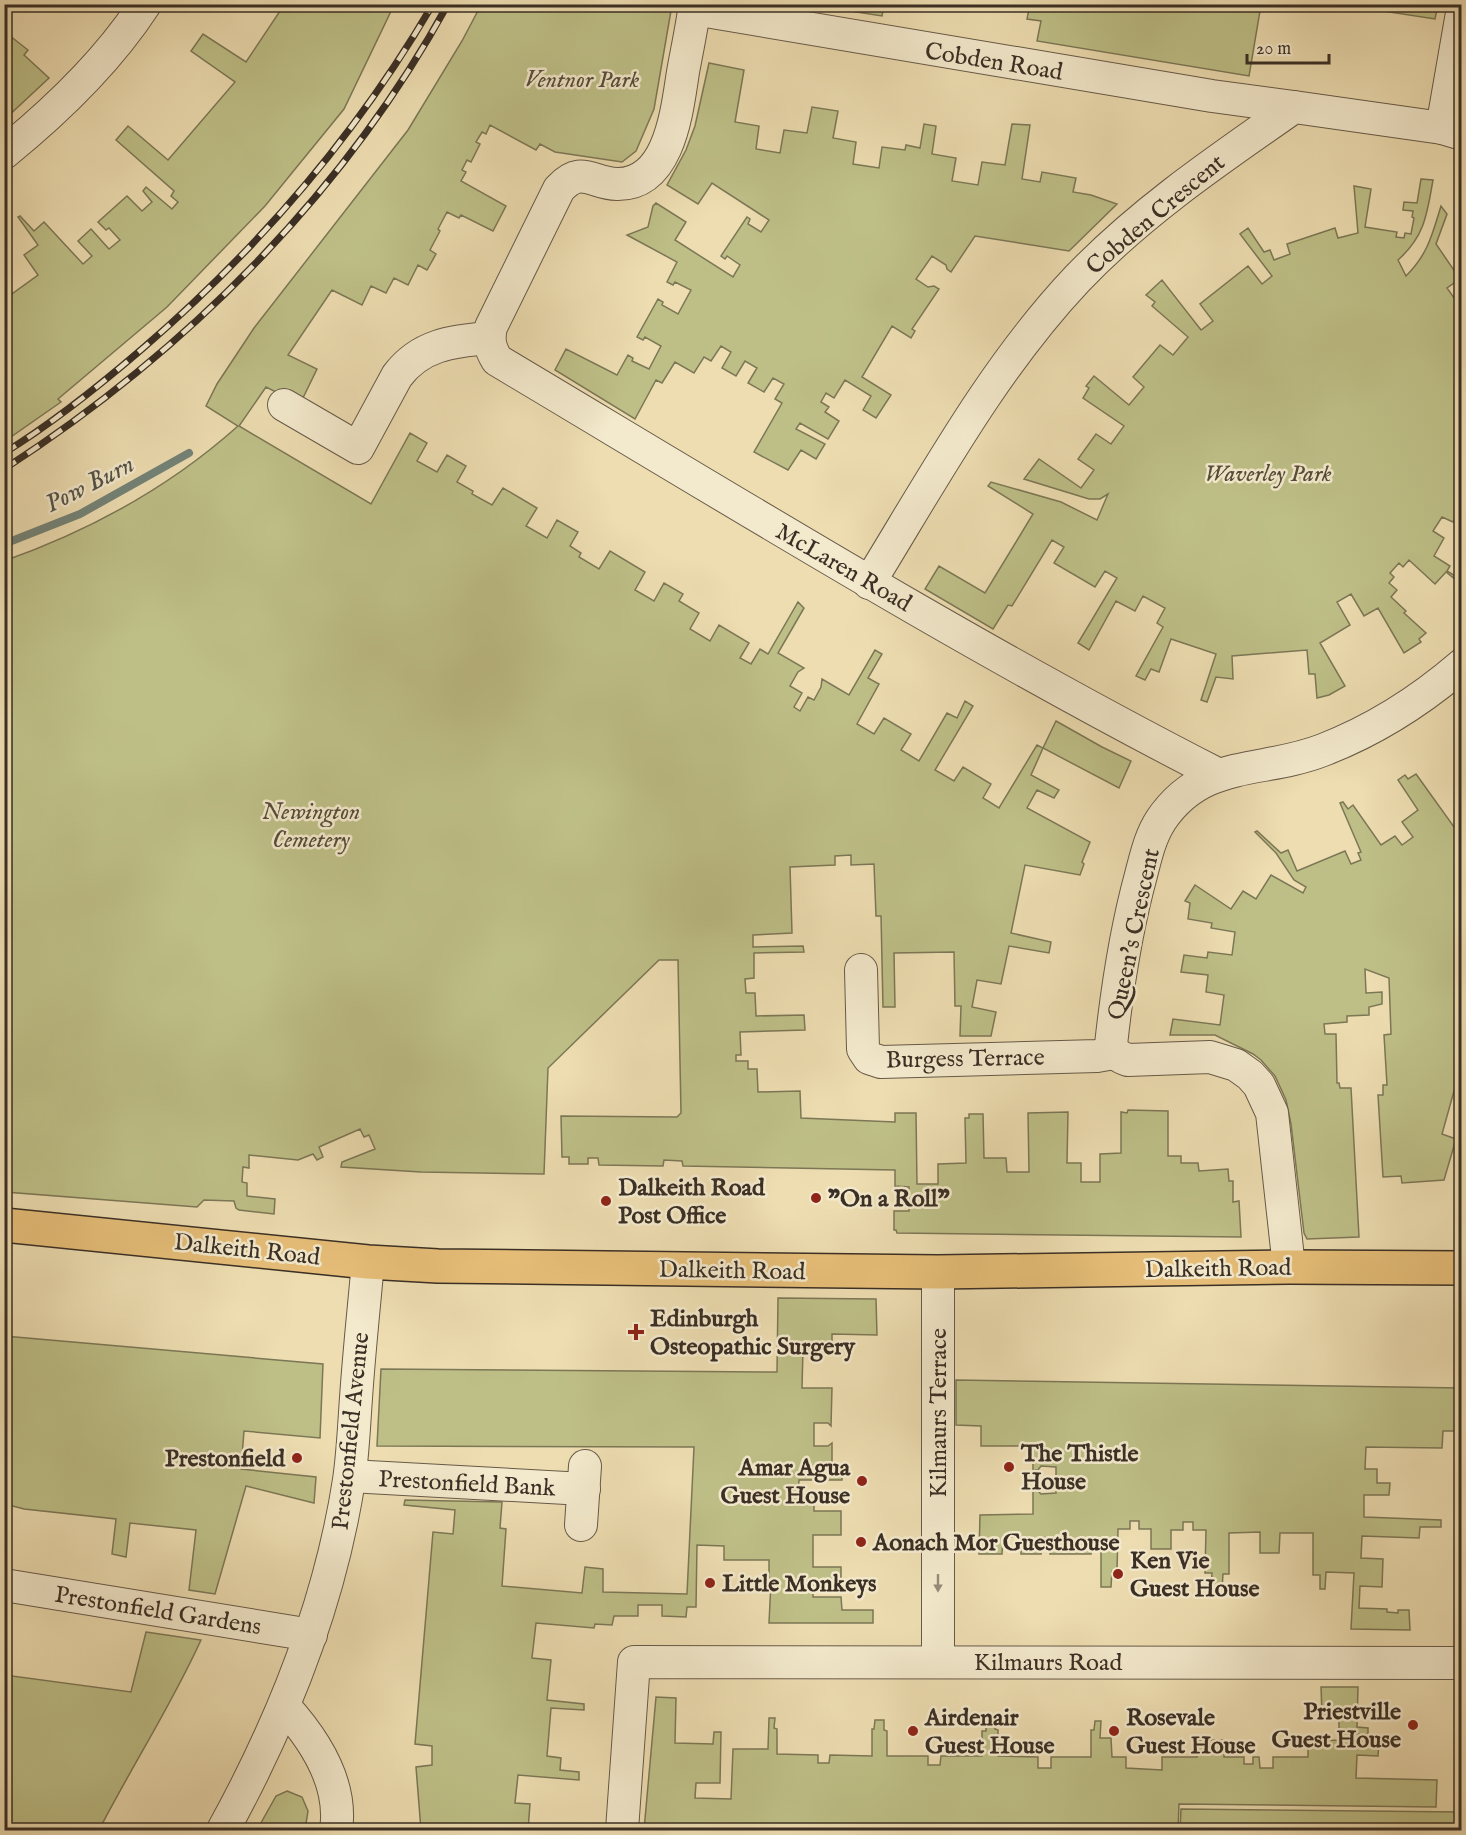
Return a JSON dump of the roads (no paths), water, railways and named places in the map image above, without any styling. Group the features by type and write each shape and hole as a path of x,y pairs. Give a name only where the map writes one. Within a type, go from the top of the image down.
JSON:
{"main road":[{"name":"Dalkeith Road","path":"4,1225 368,1262 438,1266 938,1272 1288,1267 1461,1268"}],"street":[{"path":"4,153 50,114 83,81 145,4"},
{"path":"284,405 358,448 397,376 416,356 450,343 489,338 496,314 559,189 574,177 587,176 616,184 629,183 649,171 662,156 675,120 695,7"},
{"name":"Cobden Road","path":"695,7 1165,89 1294,107"},
{"path":"1294,107 1452,131 1461,13"},
{"name":"Cobden Crescent","path":"869,583 994,385 1038,324 1077,279 1122,236 1178,189 1294,107"},
{"name":"McLaren Road","path":"489,338 490,348 497,360 869,583 1150,740 1217,774"},
{"name":"Queen's Crescent","path":"1288,1267 1272,1113 1259,1085 1236,1065 1224,1060 1210,1057 1128,1060 1114,1053 1111,1045 1134,901 1148,849 1154,833 1172,806 1196,785 1217,774 1298,758 1346,741 1400,713 1461,665"},
{"name":"Burgess Terrace","path":"861,970 863,1049 869,1058 881,1062 1097,1056 1114,1053"},
{"name":"Prestonfield Avenue","path":"223,1830 284,1706 311,1635 334,1555 350,1476 368,1262"},
{"name":"Kilmaurs Terrace","path":"938,1272 938,1662"},
{"name":"Prestonfield Bank","path":"350,1476 585,1478 581,1526"},
{"name":"Prestonfield Gardens","path":"4,1586 311,1635"},
{"name":"Kilmaurs Road","path":"622,1830 634,1662 1461,1663"},
{"path":"284,1706 315,1744 327,1769 338,1815 336,1830"}],"waterway":[{"name":"Pow Burn","path":"4,544 80,514 189,453"}],"railway":[{"path":"4,453 75,404 109,377 225,272 302,189 337,145 371,100 433,4"},
{"path":"4,469 71,423 135,374 197,321 255,264 310,204 360,140 406,74 448,4"}],"place":[{"name":"\"On a Roll\"","path":"816,1198"},
{"name":"Dalkeith Road Post Office","path":"606,1201"},
{"name":"Edinburgh Osteopathic Surgery","path":"636,1332"},
{"name":"Prestonfield","path":"297,1458"},
{"name":"The Thistle House","path":"1009,1467"},
{"name":"Amar Agua Guest House","path":"862,1481"},
{"name":"Aonach Mor Guesthouse","path":"861,1542"},
{"name":"Ken Vie Guest House","path":"1118,1574"},
{"name":"Little Monkeys","path":"710,1583"},
{"name":"Priestville Guest House","path":"1413,1725"},
{"name":"Airdenair Guest House","path":"913,1731"},
{"name":"Rosevale Guest House","path":"1114,1731"}],"park label":[{"name":"Ventnor Park","path":"582,79"},
{"name":"Waverley Park","path":"1268,473"},
{"name":"Newington Cemetery","path":"311,825"}]}
